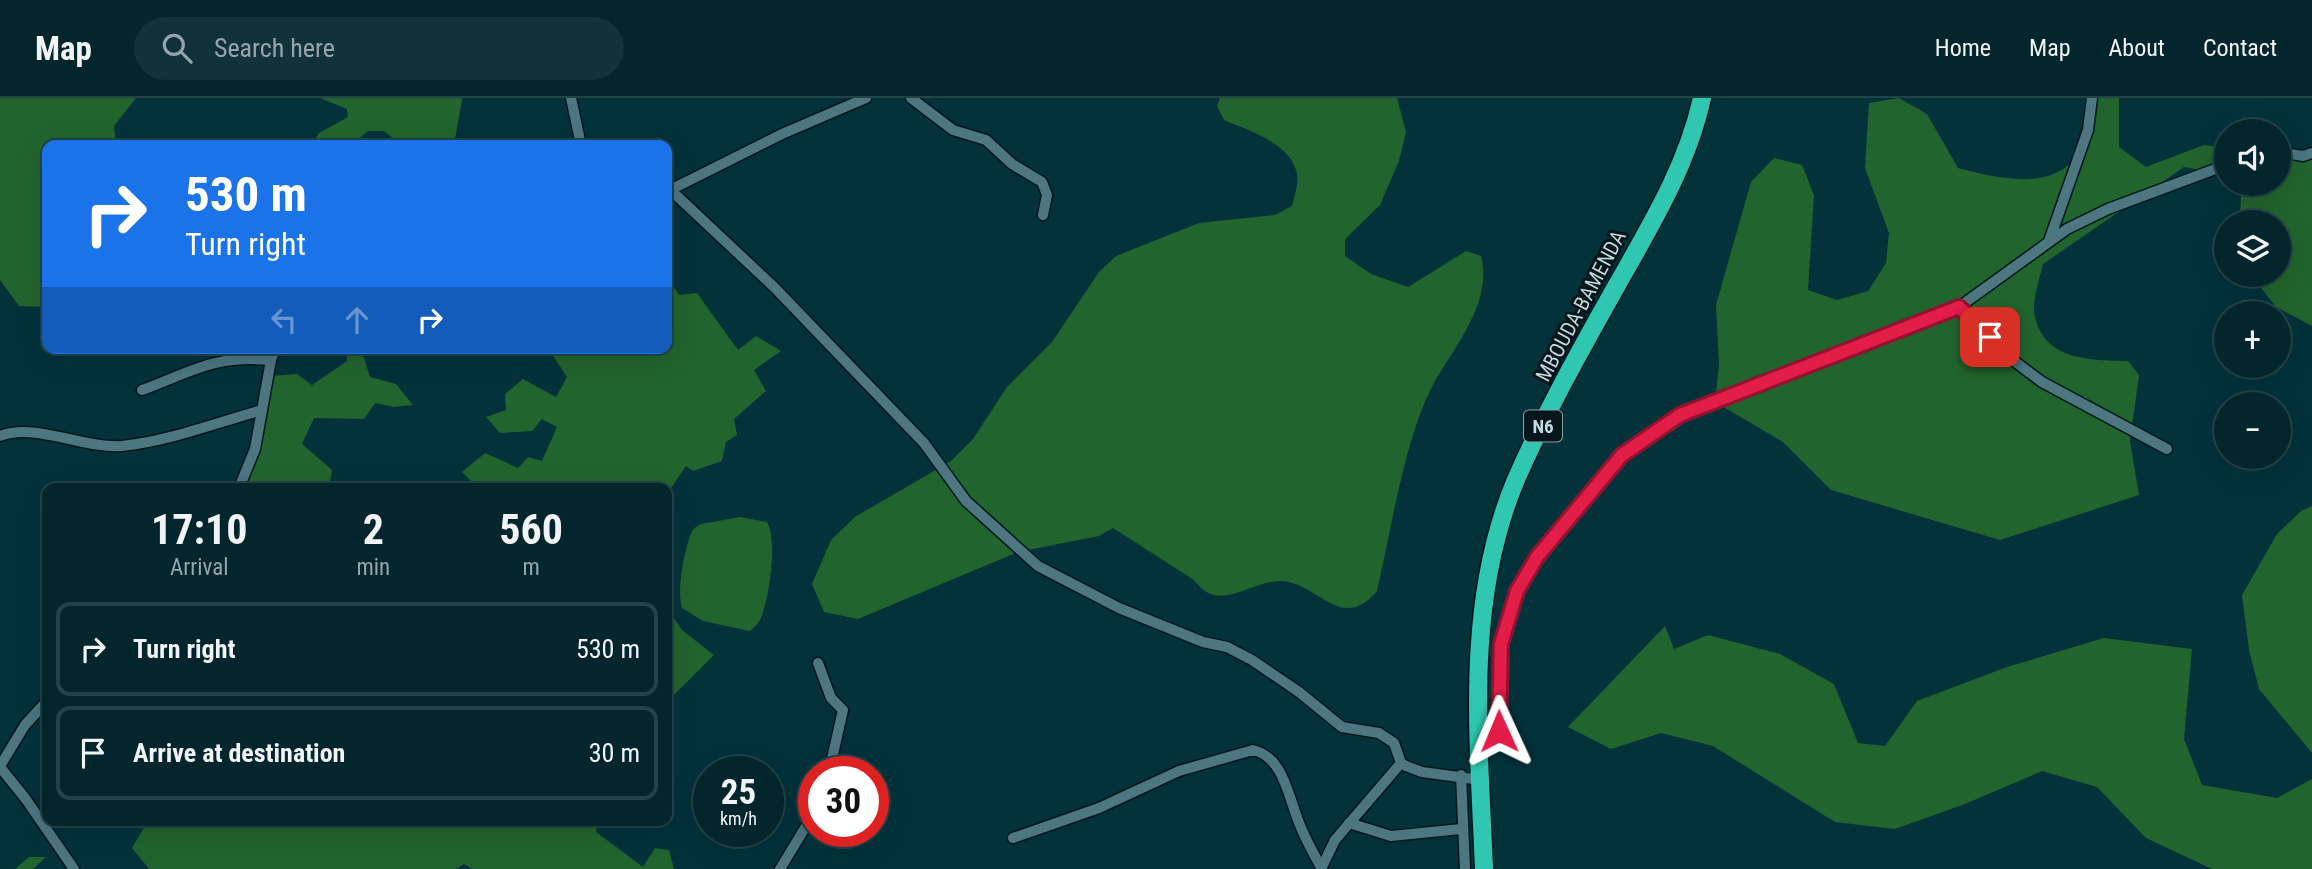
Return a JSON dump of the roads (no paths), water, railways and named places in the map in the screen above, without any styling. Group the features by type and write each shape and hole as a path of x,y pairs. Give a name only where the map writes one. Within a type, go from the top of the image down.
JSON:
{"highway":[{"name":"MBOUDA-BAMENDA","path":"1484,869 1479,634 1486,582 1497,536 1515,483 1550,412 1664,202 1684,157 1702,98"}],"street":[{"path":"571,98 580,140"},
{"path":"672,189 782,134 866,98"},
{"path":"911,98 943,124 986,140 1012,163 1036,177 1046,188 1043,215"},
{"path":"2049,243 2088,130 2092,98"},
{"path":"2291,154 2303,156 2312,153"},
{"path":"1480,759 1491,748 1499,731 1501,644 1517,591 1537,557 1622,455 1680,415 1959,307 2049,243 2108,209 2214,169"},
{"path":"672,195 775,287 924,443 942,472 966,501 1038,566 1119,608 1203,642 1227,647 1252,660 1299,692 1342,727 1380,733 1394,743 1401,763 1422,772 1461,775 1481,780"},
{"path":"1959,307 2006,355 2042,382 2166,449"},
{"path":"241,483 255,449 274,354"},
{"path":"142,390 202,364 238,358 271,360"},
{"path":"0,436 23,432 119,446 171,436 262,410"},
{"path":"818,663 831,698 843,710 833,756"},
{"path":"42,706 24,725 0,767 42,822"},
{"path":"1013,838 1099,808 1179,771 1253,750 1259,751 1279,770 1290,790 1297,818 1322,869"},
{"path":"1322,869 1335,841 1401,763"},
{"path":"1461,775 1461,829 1465,869"},
{"path":"1349,823 1391,836 1461,829"},
{"path":"45,826 74,869"},
{"path":"780,869 798,839"}]}
